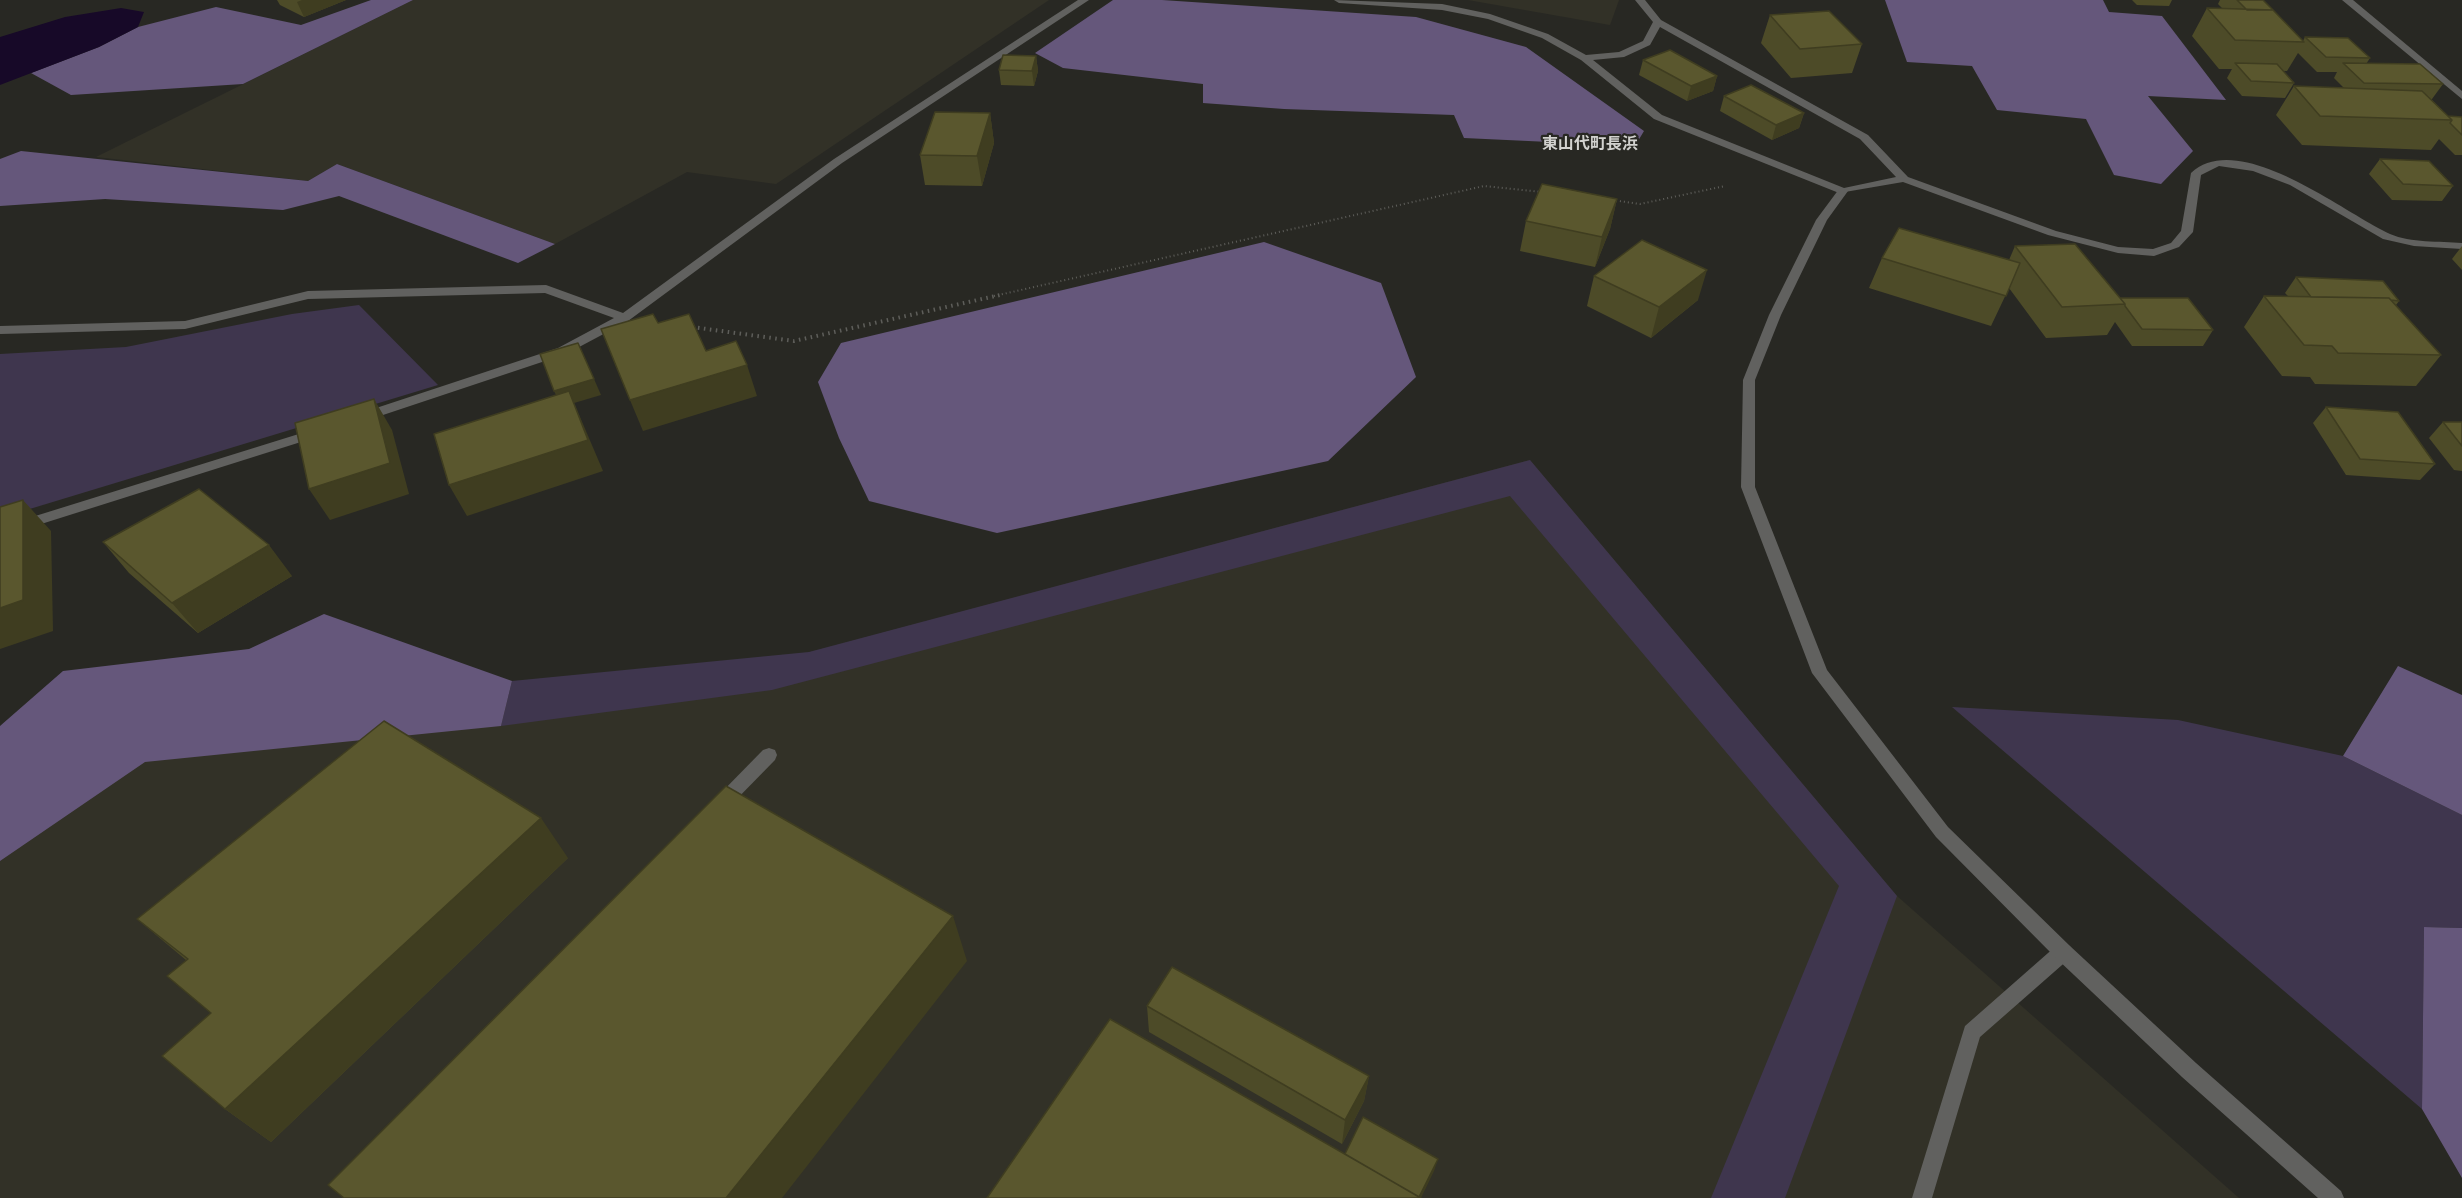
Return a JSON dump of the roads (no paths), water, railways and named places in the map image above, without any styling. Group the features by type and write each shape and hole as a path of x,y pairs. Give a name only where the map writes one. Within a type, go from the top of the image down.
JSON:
{"street":[{"path":"351,421 561,351 624,318 838,161 1084,0"},
{"path":"1339,0 1442,7 1490,17 1545,36 1584,58 1658,117 1844,191 1904,179"},
{"path":"1640,0 1658,22 1864,137 1904,179 2052,233 2118,250 2154,253 2175,245 2187,231 2196,173 2218,163 2255,168 2294,183 2387,237 2414,243 2462,246"},
{"path":"2347,0 2462,96"},
{"path":"1584,58 1621,55 1647,43 1658,22"},
{"path":"1844,191 1822,220 1775,315 1749,380 1748,488 1820,673 1942,832 2063,952 2189,1070 2334,1198"},
{"path":"0,330 185,325 308,296 546,290 624,318"},
{"path":"0,532 329,428"},
{"path":"711,814 769,755"},
{"path":"1922,1198 1972,1032 2063,952"}],"district":[{"name":"東山代町長浜","path":"1590,144"}]}
